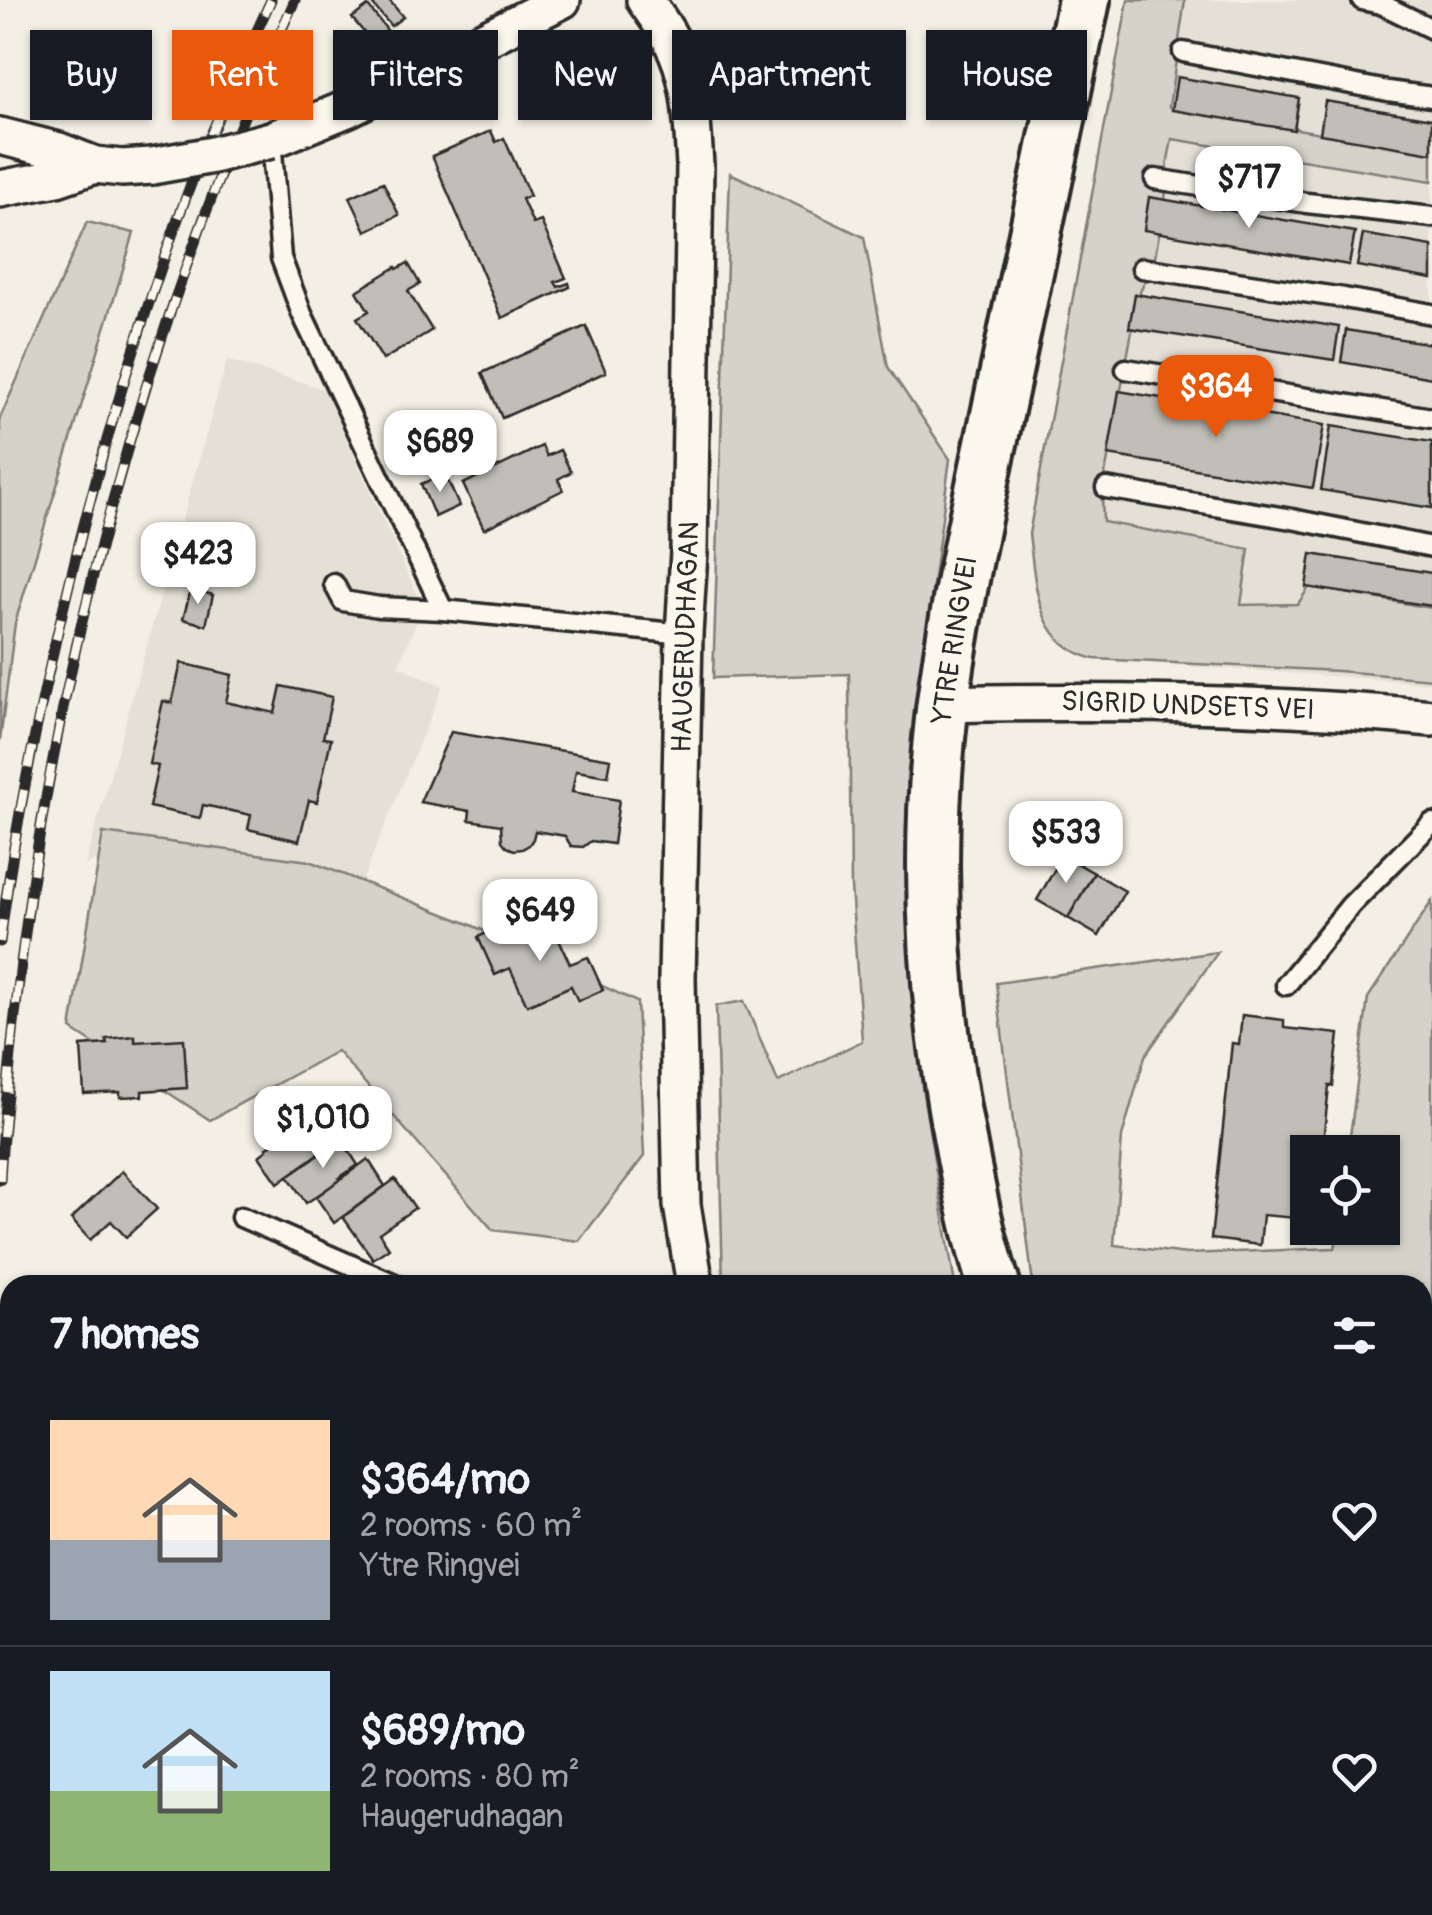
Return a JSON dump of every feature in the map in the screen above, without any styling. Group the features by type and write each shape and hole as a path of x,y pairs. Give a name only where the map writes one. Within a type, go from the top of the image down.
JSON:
{"main road":[{"name":"YTRE RINGVEI","path":"991,1275 968,1184 940,1019 933,846 943,704 978,502 1084,0"}],"street":[{"path":"0,136 59,151 95,166 152,166 213,155 272,140 349,108 562,0"},
{"name":"HAUGERUDHAGAN","path":"644,0 672,42 684,72 695,165 690,552 684,634 677,979 682,1205 693,1275"},
{"path":"0,189 95,166"},
{"name":"SIGRID UNDSETS VEI","path":"943,704 1090,701 1432,718"}],"lane":[{"path":"1362,0 1381,4 1432,29"},
{"path":"1183,52 1432,97"},
{"path":"272,140 281,258 302,314 442,610"},
{"path":"1155,178 1432,217"},
{"path":"1142,268 1432,314"},
{"path":"1126,368 1432,418"},
{"path":"1106,488 1432,547"},
{"path":"334,584 343,602 684,634"},
{"path":"1286,985 1351,905 1432,823"},
{"path":"240,1217 374,1275"}],"shaded area":[{"path":"1128,0 1432,0 1432,683 1098,660 1062,644 1035,592 1029,534"},
{"path":"1128,0 1185,0 1169,107 1432,152 1432,181 1172,139 1155,257 1139,294 1102,490 1103,522 1249,549 1241,605 1298,604 1309,587 1432,608 1432,679 1094,659 1060,640 1049,626 1037,592 1029,534"},
{"path":"730,173 864,237 888,367 950,459 907,777 922,1087 953,1275 723,1275 716,1006 744,1001 778,1082 862,1041 851,887 849,674 713,678"},
{"path":"87,222 134,233 15,623 0,741 0,418"},
{"path":"227,360 324,389 419,599 417,621 398,666 443,686 357,893 108,856 85,865"},
{"path":"103,833 309,861 467,923 637,1002 644,1156 579,1241 493,1230 337,1051 210,1120 71,1029"},
{"path":"1432,901 1432,1275 1032,1275 996,983 1218,952 1145,1056 1122,1137 1114,1245 1187,1254 1400,1245 1400,1135 1350,1135 1368,998"}],"building":[{"path":"389,0 403,17 391,26 373,5"},
{"path":"368,6 387,30 362,30 352,18"},
{"path":"1177,77 1299,98 1294,130 1172,110"},
{"path":"1325,101 1432,119 1432,153 1320,134"},
{"path":"491,131 496,142 504,138 530,196 522,199 533,224 541,221 566,278 555,282 558,287 569,283 570,287 502,318 432,156"},
{"path":"383,182 399,215 366,231 350,197"},
{"path":"1149,197 1355,232 1349,265 1144,230"},
{"path":"1363,234 1432,246 1432,279 1357,266"},
{"path":"408,263 420,284 408,291 432,330 383,360 357,318 369,311 357,291"},
{"path":"1135,294 1339,327 1334,360 1129,328"},
{"path":"586,326 606,372 502,418 482,373"},
{"path":"1346,330 1432,344 1432,378 1341,362"},
{"path":"1119,391 1324,425 1313,488 1108,455"},
{"path":"1331,426 1432,442 1432,508 1321,490"},
{"path":"427,445 431,456 408,465 404,454"},
{"path":"542,446 547,456 560,450 571,472 558,479 563,490 484,529 463,484"},
{"path":"445,474 459,506 435,517 421,484"},
{"path":"1311,554 1432,573 1432,606 1306,587"},
{"path":"191,589 213,595 206,625 183,619"},
{"path":"181,663 232,675 226,702 275,713 281,686 332,697 323,738 331,739 317,802 309,800 299,841 248,829 251,815 203,805 200,818 149,807 158,766 149,764 163,701 172,703"},
{"path":"451,732 611,759 608,776 576,771 572,792 619,800 613,844 591,841 583,847 571,846 565,836 535,831 529,845 514,850 502,841 501,825 469,820 470,811 420,802"},
{"path":"1063,855 1094,873 1068,918 1037,900"},
{"path":"1094,873 1125,891 1099,936 1068,918"},
{"path":"550,920 570,964 588,957 603,990 578,1001 571,986 527,1005 510,968 495,975 478,937 495,929 500,942"},
{"path":"1242,1015 1284,1020 1284,1028 1339,1034 1324,1135 1290,1135 1290,1217 1263,1215 1260,1245 1211,1239 1232,1043 1239,1044"},
{"path":"135,1036 135,1042 184,1039 187,1088 142,1091 142,1096 120,1097 120,1092 84,1094 81,1046"},
{"path":"303,1110 331,1145 278,1183 259,1156 294,1130 288,1120"},
{"path":"341,1139 358,1165 306,1203 288,1176"},
{"path":"368,1159 385,1186 334,1223 316,1197"},
{"path":"122,1171 157,1209 126,1237 111,1221 90,1240 71,1219"},
{"path":"395,1179 415,1208 379,1233 389,1248 373,1259 343,1217"}],"railway":[{"path":"0,942 37,723 109,433 195,173 271,0"},
{"path":"0,1180 28,910 77,643 110,510 148,379 192,250 295,0"}]}
